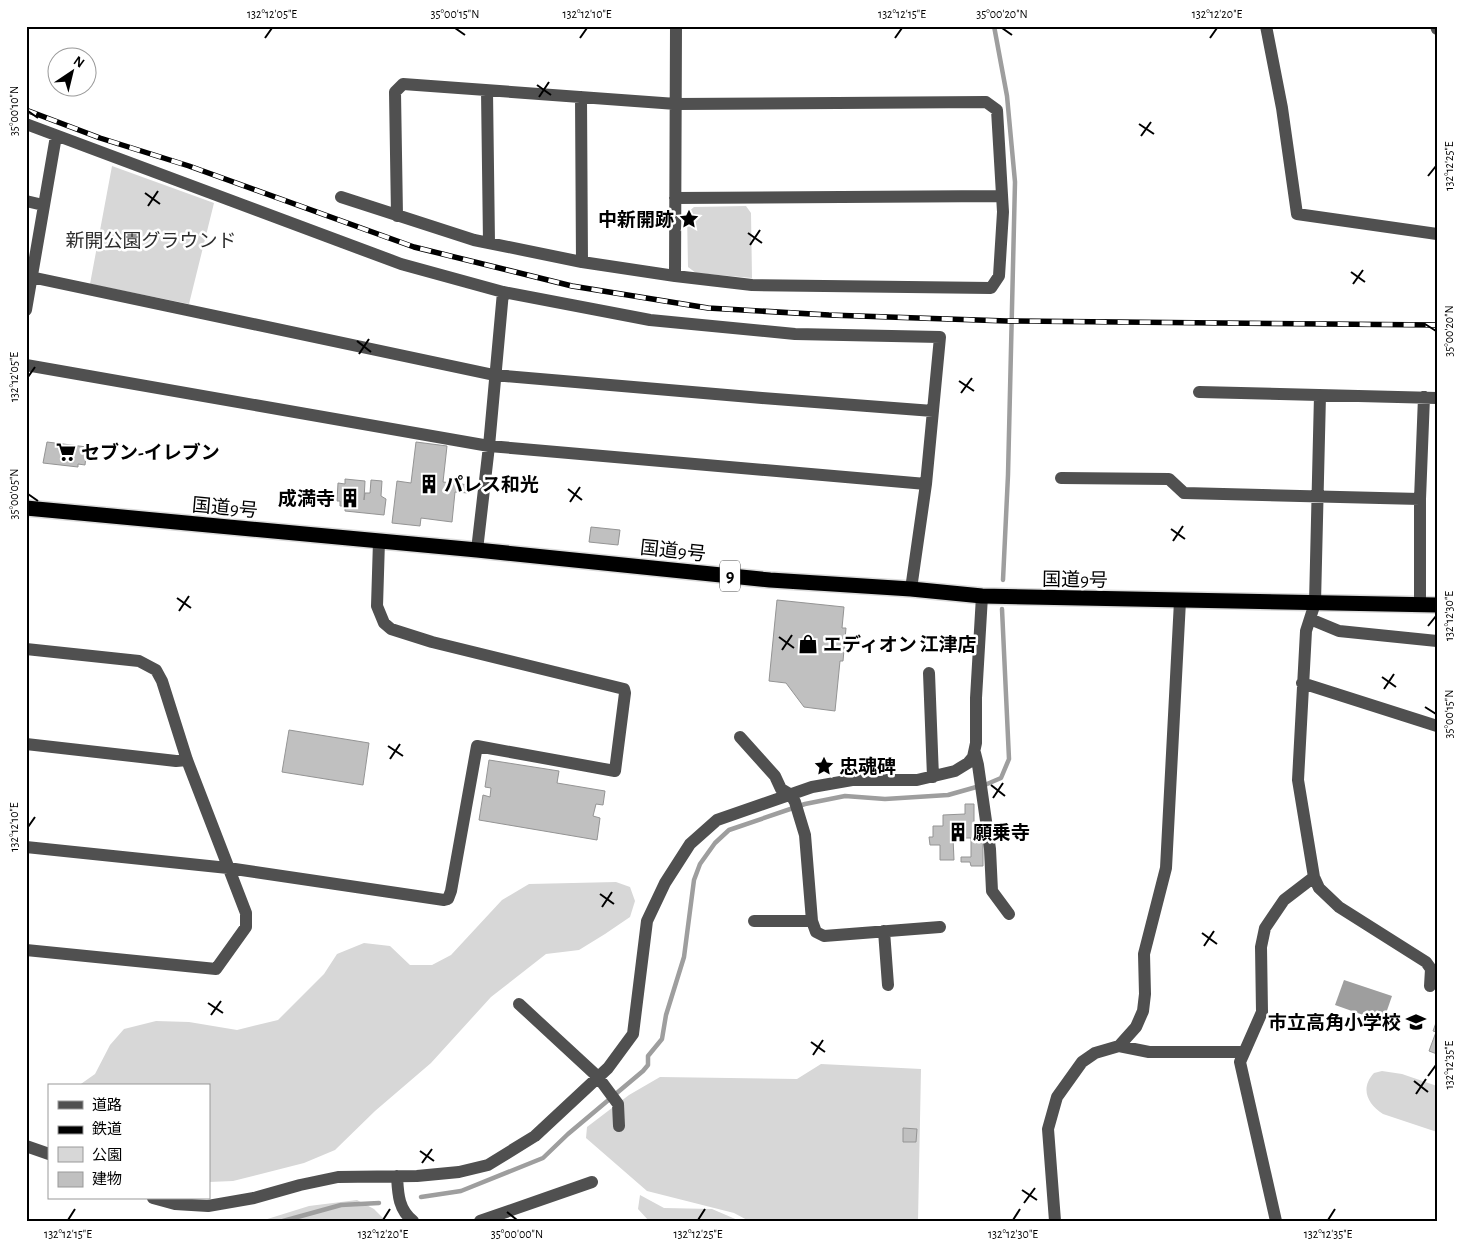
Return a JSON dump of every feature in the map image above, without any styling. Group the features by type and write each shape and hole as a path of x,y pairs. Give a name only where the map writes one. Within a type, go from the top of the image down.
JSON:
{"highway":[{"name":"国道9号","path":"26,508 477,550 770,580 912,589 982,596 1437,605"}],"street":[{"path":"675,276 676,26"},
{"path":"1266,26 1282,108 1297,214 1437,234"},
{"path":"341,197 397,216 489,243 582,262 675,276 752,285 991,288 998,276 1003,212 996,110 986,102 676,104 403,84 395,92 397,216"},
{"path":"487,90 489,243"},
{"path":"582,98 582,262"},
{"path":"26,124 401,264 503,292 670,322 795,334 940,337 926,484 912,589"},
{"path":"26,310 29,277 56,136"},
{"path":"675,198 1001,196"},
{"path":"26,201 43,205"},
{"path":"29,277 494,375 934,411"},
{"path":"477,550 489,446 503,292"},
{"path":"26,365 489,446 926,484"},
{"path":"1198,392 1437,398"},
{"path":"1320,395 1316,603 1306,631 1298,780 1314,877 1319,888 1339,907 1426,962 1431,969 1430,986"},
{"path":"1420,605 1420,499 1424,397"},
{"path":"1061,478 1169,479 1184,493 1420,499"},
{"path":"26,848 228,868 444,900 448,898 451,891 476,746 615,771 624,689 432,642 391,629 379,616 377,606 379,541"},
{"path":"982,596 975,752 990,849 992,891 1009,914"},
{"path":"1119,1046 1136,1027 1143,1011 1145,994 1144,954 1166,868 1180,600"},
{"path":"1310,619 1339,631 1437,641"},
{"path":"26,649 139,661 156,670 162,681 187,760 246,913 246,926 216,969 26,950"},
{"path":"929,674 933,777"},
{"path":"1302,683 1437,726"},
{"path":"740,737 775,776 781,789 794,802 806,835 812,921 816,932 824,936 940,927"},
{"path":"26,744 176,761 187,760"},
{"path":"160,1200 174,1204 208,1206 254,1198 300,1184 338,1177 459,1172 488,1165 535,1136 602,1082 622,1052 633,1034 647,921 665,883 690,844 717,820 794,802 812,787 852,780 917,780 933,777 965,765 975,752"},
{"path":"1276,1221 1240,1068 1243,1052 1262,1012 1261,947 1265,928 1284,900 1314,877"},
{"path":"754,922 812,921"},
{"path":"884,931 888,985"},
{"path":"520,1004 602,1082 618,1104 619,1126"},
{"path":"1055,1221 1048,1129 1058,1097 1082,1062 1095,1053 1119,1046 1149,1052 1243,1052"},
{"path":"26,1146 48,1154"},
{"path":"397,1176 399,1199 402,1208 413,1221"},
{"path":"480,1221 592,1182"}],"green space":[{"name":"新開公園グラウンド","path":"112,166 214,203 189,304 90,284"},
{"path":"746,206 751,213 752,278 696,273 688,267 687,213 694,207"},
{"path":"616,882 630,887 635,901 630,917 605,934 579,950 546,954 491,997 431,1063 375,1111 335,1150 304,1163 233,1181 210,1182 210,1084 81,1084 95,1074 110,1045 124,1029 156,1021 189,1022 237,1030 278,1020 324,974 337,954 364,943 390,946 410,965 432,965 451,955 502,900 529,884"},
{"path":"821,1064 921,1069 918,1221 749,1221 734,1213 647,1191 586,1138 587,1127 629,1095 660,1077 797,1079"},
{"path":"1382,1071 1402,1074 1437,1086 1437,1132 1383,1114 1377,1110 1369,1101 1366,1090 1367,1084 1374,1073"},
{"path":"640,1195 664,1208 712,1209 740,1221 649,1221 638,1209"},
{"path":"357,1200 374,1209 386,1221 261,1221 309,1206"}],"shaded area":[{"path":"1344,980 1392,996 1383,1022 1335,1005"}],"building":[{"name":"セブン-イレブン","path":"47,442 87,447 85,465 78,464 78,467 43,463"},
{"name":"パレス和光","path":"416,442 447,446 443,482 470,485 469,493 455,492 452,522 421,518 420,526 392,523 397,481 411,483"},
{"name":"成満寺","path":"345,479 365,481 364,500 365,493 370,493 371,480 382,481 381,496 386,499 384,515 345,511 345,506 340,506 340,501 337,501 338,483 345,484"},
{"path":"591,527 620,530 618,545 589,542"},
{"name":"エディオン 江津店","path":"777,600 844,607 842,628 846,628 843,661 840,661 835,711 804,707 786,683 769,681"},
{"path":"289,730 369,743 363,785 282,772"},
{"path":"489,760 559,771 557,783 605,791 603,805 596,804 593,816 600,818 597,840 479,820 483,795 490,797 491,788 485,787"},
{"name":"願乗寺","path":"965,804 974,804 974,826 983,826 983,866 971,866 970,862 961,862 961,857 971,857 971,838 953,838 954,860 940,860 940,845 930,845 929,837 933,837 933,826 943,826 943,815 965,814"},
{"path":"1437,1020 1437,1054 1429,1051 1436,1032 1433,1031"},
{"path":"903,1128 917,1129 916,1142 903,1142"}],"waterway":[{"path":"994,26 1007,96 1015,182 1008,475 1003,580"},
{"path":"421,1197 461,1191 543,1158 568,1134 643,1071 648,1065 648,1056 662,1039 666,1015 684,957 694,880 700,864 715,843 729,830 805,804 845,796 885,799 948,795 1001,778 1009,759 1002,609"},
{"path":"283,1221 341,1205 379,1203"}],"railway":[{"path":"26,110 100,138 189,166 414,247 572,286 708,308 829,315 1007,321 1437,325"}],"place":[{"name":"中新開跡","path":"689,219"},
{"name":"セブン-イレブン","path":"66,452"},
{"name":"パレス和光","path":"429,484"},
{"name":"成満寺","path":"350,498"},
{"name":"エディオン 江津店","path":"808,644"},
{"name":"忠魂碑","path":"824,766"},
{"name":"願乗寺","path":"958,832"},
{"name":"市立高角小学校","path":"1416,1022"}]}
